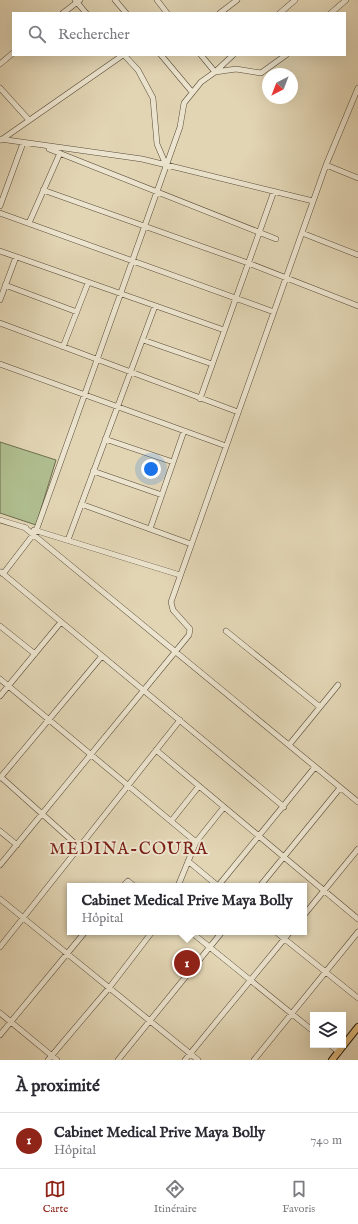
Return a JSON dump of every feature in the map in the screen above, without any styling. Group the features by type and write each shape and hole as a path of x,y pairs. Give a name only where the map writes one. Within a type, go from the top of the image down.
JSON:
{"main road":[{"path":"332,1060 358,1027"}],"street":[{"path":"115,0 125,12"},
{"path":"156,0 166,12"},
{"path":"221,12 237,0"},
{"path":"281,12 295,0"},
{"path":"332,12 346,0"},
{"path":"65,12 77,1 85,12"},
{"path":"0,64 12,54"},
{"path":"1,140 123,56"},
{"path":"125,56 138,70 153,98 157,144 166,165"},
{"path":"162,56 192,92"},
{"path":"202,56 215,72"},
{"path":"232,56 192,92 184,103 180,127 35,533 1,572 284,807"},
{"path":"215,72 236,69 261,73 285,56"},
{"path":"0,88 29,120"},
{"path":"0,865 189,635 190,628 173,610 171,602 326,165 358,88"},
{"path":"1,140 142,159 313,201"},
{"path":"0,206 23,143"},
{"path":"41,146 276,239"},
{"path":"29,223 60,153"},
{"path":"326,165 358,178"},
{"path":"43,190 248,263 358,306"},
{"path":"200,399 274,192"},
{"path":"0,213 274,312"},
{"path":"302,233 358,255"},
{"path":"0,251 224,330"},
{"path":"0,300 16,257"},
{"path":"63,347 88,283"},
{"path":"5,285 76,312"},
{"path":"68,540 155,306"},
{"path":"0,323 238,412"},
{"path":"142,340 212,364"},
{"path":"0,364 226,446"},
{"path":"150,529 184,431"},
{"path":"105,439 174,462"},
{"path":"93,471 162,495"},
{"path":"81,504 191,544"},
{"path":"0,520 24,527 35,533 175,652 358,802"},
{"path":"35,533 68,540 180,575"},
{"path":"0,696 61,622"},
{"path":"0,626 35,654"},
{"path":"226,631 320,707"},
{"path":"79,847 1,778 102,656"},
{"path":"0,679 172,820 196,842"},
{"path":"289,745 338,685"},
{"path":"0,947 180,720"},
{"path":"156,750 358,919"},
{"path":"221,883 284,807 315,767"},
{"path":"172,820 199,786"},
{"path":"262,883 340,788"},
{"path":"179,883 196,842 224,807"},
{"path":"0,831 17,845"},
{"path":"307,910 358,849"},
{"path":"188,862 214,883"},
{"path":"0,899 198,1060"},
{"path":"254,1060 358,932"},
{"path":"0,1035 82,935"},
{"path":"48,1060 109,988 150,935"},
{"path":"195,935 310,1029"},
{"path":"118,1060 220,935"},
{"path":"280,935 358,998"},
{"path":"185,1060 288,935"},
{"path":"0,1013 57,1060"},
{"path":"333,1048 338,1052"}],"green space":[{"path":"0,442 56,460 36,525 0,513"}],"place":[{"name":"Cabinet Medical Prive Maya Bolly","path":"187,963"}],"district":[{"name":"MEDINA-COURA","path":"129,848"}]}
